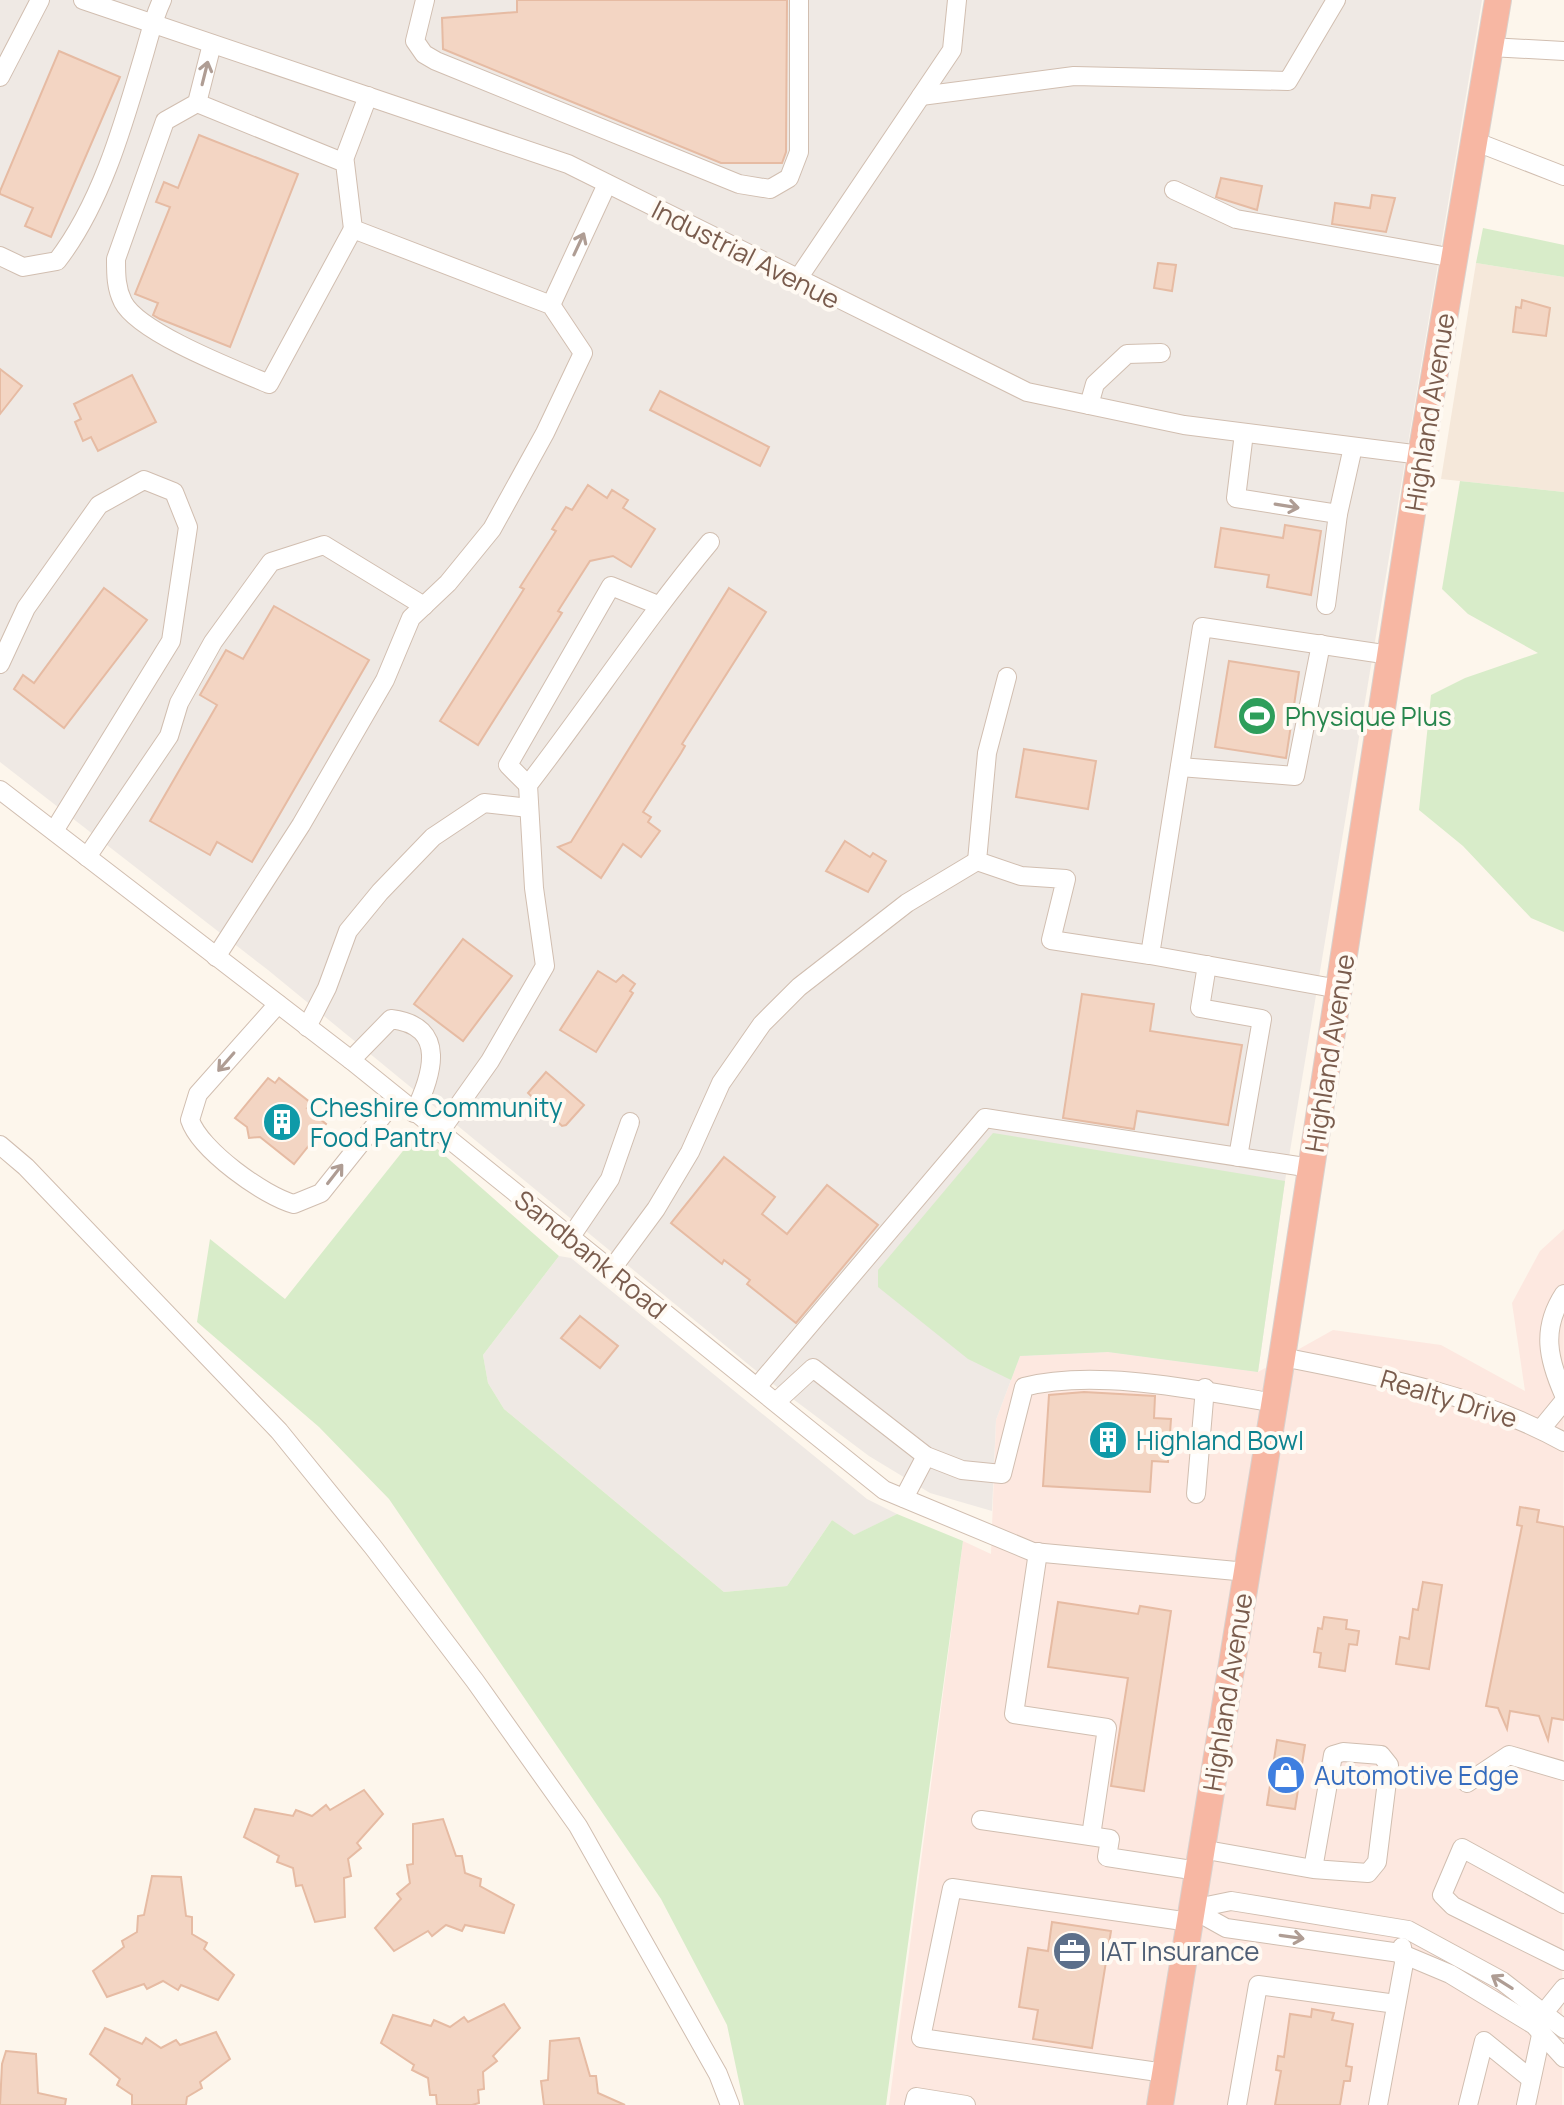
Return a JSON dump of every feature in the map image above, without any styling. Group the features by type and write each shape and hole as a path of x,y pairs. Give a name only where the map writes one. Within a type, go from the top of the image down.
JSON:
{"highway":[{"name":"Highland Avenue","path":"1160,2105 1275,1403 1421,455 1498,0"}],"street":[{"path":"0,77 40,0"},
{"name":"Industrial Avenue","path":"83,0 568,164 1027,392 1244,433 1421,455"},
{"path":"0,256 23,267 57,261 79,231 116,138 151,23 162,0"},
{"path":"425,0 415,41 424,54 436,61 739,184 770,189 789,178 799,152 799,0"},
{"path":"797,280 952,50 957,0"},
{"path":"921,96 1074,76 1288,81 1336,0"},
{"path":"212,44 197,103 165,121 116,259 116,282 124,305 148,325 209,359 269,384 353,229 343,162 368,96"},
{"path":"1490,47 1564,51"},
{"path":"197,103 343,162"},
{"path":"1474,141 1564,176"},
{"path":"551,305 607,184"},
{"path":"1174,190 1236,219 1454,258"},
{"path":"216,957 301,825 385,680 411,618 448,583 492,529 545,433 583,353 551,305 353,229"},
{"path":"1089,405 1095,384 1127,354 1161,353"},
{"path":"1244,433 1236,498 1338,514"},
{"path":"1326,605 1338,514 1353,447"},
{"path":"0,664 26,608 99,505 144,480 174,492 188,527 171,641 54,831"},
{"path":"439,1133 490,1061 545,966 534,888 528,785 658,605 710,542"},
{"path":"87,857 169,736 179,703 213,642 271,562 324,545 424,606"},
{"path":"528,785 508,765 611,586 658,605"},
{"path":"1150,955 1202,627 1390,655"},
{"path":"1180,767 1295,776 1321,644"},
{"path":"977,861 987,753 1007,677"},
{"name":"Sandbank Road","path":"0,790 351,1060 884,1490 1038,1552 1247,1572"},
{"path":"307,1027 327,988 348,931 380,892 433,837 484,803 529,808"},
{"path":"611,1270 656,1209 690,1152 721,1083 762,1024 799,987 907,903 977,861 1021,876 1066,879 1051,940 1339,989"},
{"path":"1207,965 1200,1008 1262,1019 1238,1157"},
{"path":"278,1004 198,1094 190,1120 206,1146 273,1196 294,1204 321,1193 396,1099"},
{"path":"351,1060 391,1019 408,1021 422,1031 430,1045 430,1080 414,1113"},
{"path":"757,1387 985,1118 1311,1168"},
{"path":"570,1238 610,1179 630,1122"},
{"path":"0,1145 26,1167 279,1431 475,1681 578,1826 718,2074 730,2105"},
{"path":"1541,1429 1564,1398 1549,1355 1548,1334 1554,1309 1564,1294"},
{"name":"Realty Drive","path":"1282,1357 1405,1380 1541,1429 1564,1442"},
{"path":"776,1402 813,1368 926,1456 962,1470 1002,1474 1024,1387 1053,1379 1205,1388 1275,1403"},
{"path":"1196,1494 1205,1388"},
{"path":"904,1498 926,1456"},
{"path":"1038,1552 1014,1714 1107,1728 1091,1836"},
{"path":"981,1820 1110,1839 1107,1857 1200,1860 1313,1869 1368,1873 1377,1862 1389,1765 1381,1755 1343,1752 1333,1755 1313,1869"},
{"path":"1467,1783 1509,1755 1564,1771"},
{"path":"1564,1904 1462,1848 1442,1895 1453,1906 1564,1961"},
{"path":"1165,2073 921,2038 952,1888 1191,1916 1226,1928 1400,1953 1450,1974 1540,2024 1564,2029"},
{"path":"1191,1916 1231,1901 1408,1930 1502,1981 1540,2024 1564,2058"},
{"path":"1378,2105 1404,1963 1400,1953 1408,1930"},
{"path":"1237,2105 1258,1985 1396,2004"},
{"path":"1526,2105 1540,2024 1564,1988"},
{"path":"1468,2105 1484,2041 1531,2079"},
{"path":"914,2105 916,2097 966,2105"}],"shaded area":[{"path":"0,0 1482,0 1285,1181 1258,1372 1108,1352 1020,1356 996,1420 992,1511 930,1493 869,1456 765,1378 268,970 0,762"},
{"path":"1476,263 1564,277 1564,492 1441,479"},
{"path":"1564,1229 1562,2105 889,2105 963,1541 991,1554 996,1420 1020,1356 1108,1352 1258,1372 1333,1330 1441,1345 1525,1391 1512,1303 1540,1251"},
{"path":"559,1256 571,1258 867,1499 897,1514 853,1536 832,1520 787,1586 724,1592 504,1409 488,1383 483,1355"}],"green space":[{"path":"1483,228 1564,245 1564,277 1476,263"},
{"path":"1460,481 1564,492 1564,932 1531,918 1463,846 1419,810 1431,695 1465,678 1538,653 1468,614 1442,589"},
{"path":"418,1132 559,1256 483,1355 488,1383 504,1409 724,1592 787,1586 832,1520 854,1535 897,1514 963,1541 886,2105 744,2105 727,2025 661,1899 389,1499 319,1427 197,1322 210,1239 285,1299"},
{"path":"993,1133 1285,1181 1258,1372 1108,1352 1020,1356 1011,1380 968,1359 878,1287 878,1270"}],"building":[{"path":"517,0 787,0 786,152 782,163 721,163 443,49 442,18 517,12"},
{"path":"59,51 120,77 51,237 25,226 33,208 0,194 0,191"},
{"path":"199,135 298,174 230,347 160,319 153,315 158,303 135,294 170,207 156,202 164,182 178,188"},
{"path":"1221,178 1262,186 1257,210 1216,197"},
{"path":"1372,195 1395,198 1386,232 1332,224 1335,203 1370,208"},
{"path":"1158,263 1176,265 1172,291 1154,288"},
{"path":"1522,300 1550,308 1546,336 1513,332 1516,307 1521,308"},
{"path":"0,369 22,386 0,414"},
{"path":"132,375 156,422 98,451 91,437 83,441 75,422 81,419 74,404"},
{"path":"660,391 769,447 760,466 650,410"},
{"path":"588,485 607,498 612,490 628,500 623,508 655,529 631,567 613,556 590,561 558,611 562,613 478,745 440,721 524,589 520,587 556,531 552,529 566,507 572,510"},
{"path":"1285,525 1321,531 1311,595 1267,587 1269,575 1215,567 1221,528 1283,538"},
{"path":"104,588 147,620 64,728 14,689 23,675 34,683"},
{"path":"729,588 766,612 682,744 685,746 681,753 643,812 651,817 648,822 660,831 641,857 623,844 601,878 558,847 571,842"},
{"path":"274,606 369,660 252,862 217,842 210,855 150,821 217,705 200,695 226,650 243,659"},
{"name":"Physique Plus","path":"1229,661 1299,672 1286,758 1215,747"},
{"path":"1024,749 1096,761 1088,809 1016,797"},
{"path":"845,841 870,857 873,853 886,861 868,892 826,871"},
{"path":"463,939 512,976 463,1041 414,1004"},
{"path":"598,971 616,982 623,975 635,984 630,991 633,993 596,1052 560,1030"},
{"path":"1082,994 1154,1004 1150,1031 1242,1045 1228,1125 1137,1111 1134,1129 1063,1118"},
{"path":"546,1072 584,1105 566,1125 562,1126 528,1093"},
{"name":"Cheshire Community Food Pantry","path":"268,1078 275,1083 279,1078 311,1103 307,1108 326,1124 294,1164 260,1137 249,1138 247,1127 235,1118"},
{"path":"724,1157 775,1197 762,1214 787,1234 827,1185 878,1225 796,1323 747,1284 750,1280 724,1260 722,1264 671,1223"},
{"path":"580,1316 618,1346 600,1368 561,1338"},
{"name":"Highland Bowl","path":"1084,1392 1155,1396 1154,1418 1171,1419 1168,1462 1152,1461 1150,1492 1043,1486 1049,1395"},
{"path":"1520,1507 1539,1510 1537,1522 1564,1527 1564,1720 1552,1718 1548,1740 1539,1716 1510,1711 1507,1729 1498,1708 1486,1706 1522,1526 1517,1525"},
{"path":"1423,1582 1442,1585 1429,1669 1396,1664 1400,1637 1409,1639 1413,1609 1418,1610"},
{"path":"1058,1602 1138,1614 1140,1606 1171,1611 1144,1791 1111,1786 1128,1678 1048,1667"},
{"path":"1324,1617 1347,1620 1346,1629 1359,1631 1357,1645 1349,1644 1345,1671 1319,1667 1321,1653 1314,1652 1318,1628 1322,1629"},
{"name":"Automotive Edge","path":"1277,1740 1305,1745 1295,1809 1267,1805"},
{"path":"364,1790 383,1814 357,1843 361,1848 348,1859 351,1876 344,1878 345,1917 315,1922 302,1885 296,1886 293,1868 277,1862 279,1856 244,1837 255,1809 293,1816 296,1810 312,1816 326,1805 330,1810"},
{"path":"443,1819 456,1856 462,1856 465,1873 481,1879 480,1886 514,1905 504,1933 465,1925 462,1931 446,1925 432,1936 428,1931 394,1951 375,1928 401,1899 397,1894 410,1883 407,1865 413,1864 413,1824"},
{"path":"152,1876 181,1877 186,1916 192,1917 192,1934 207,1943 204,1949 234,1975 218,2000 181,1985 178,1990 163,1981 147,1989 144,1984 107,1997 93,1971 124,1947 122,1941 137,1932 138,1916 144,1915"},
{"path":"1052,1922 1111,1931 1092,2048 1033,2039 1038,2010 1019,2007 1028,1948 1048,1951"},
{"path":"504,2004 520,2028 493,2056 497,2061 483,2072 484,2089 478,2090 479,2103 437,2105 436,2095 430,2095 428,2078 412,2070 414,2065 381,2043 393,2015 431,2026 434,2020 450,2027 464,2017 468,2022"},
{"path":"1312,2009 1334,2013 1332,2020 1353,2024 1346,2066 1352,2067 1350,2081 1344,2081 1340,2105 1275,2105 1281,2071 1276,2070 1278,2056 1284,2057 1290,2014 1311,2017"},
{"path":"105,2028 142,2044 146,2038 161,2048 176,2040 180,2045 216,2032 230,2059 200,2082 202,2088 187,2097 186,2105 132,2105 132,2095 117,2085 120,2079 90,2054"},
{"path":"579,2038 590,2076 596,2076 598,2093 625,2105 544,2105 541,2081 548,2080 550,2041"},
{"path":"6,2051 36,2054 38,2093 66,2099 65,2105 0,2105 2,2064"}],"place":[{"name":"Physique Plus","path":"1257,716"},
{"name":"Cheshire Community Food Pantry","path":"282,1122"},
{"name":"Highland Bowl","path":"1108,1440"},
{"name":"Automotive Edge","path":"1286,1775"},
{"name":"IAT Insurance","path":"1072,1951"}]}
